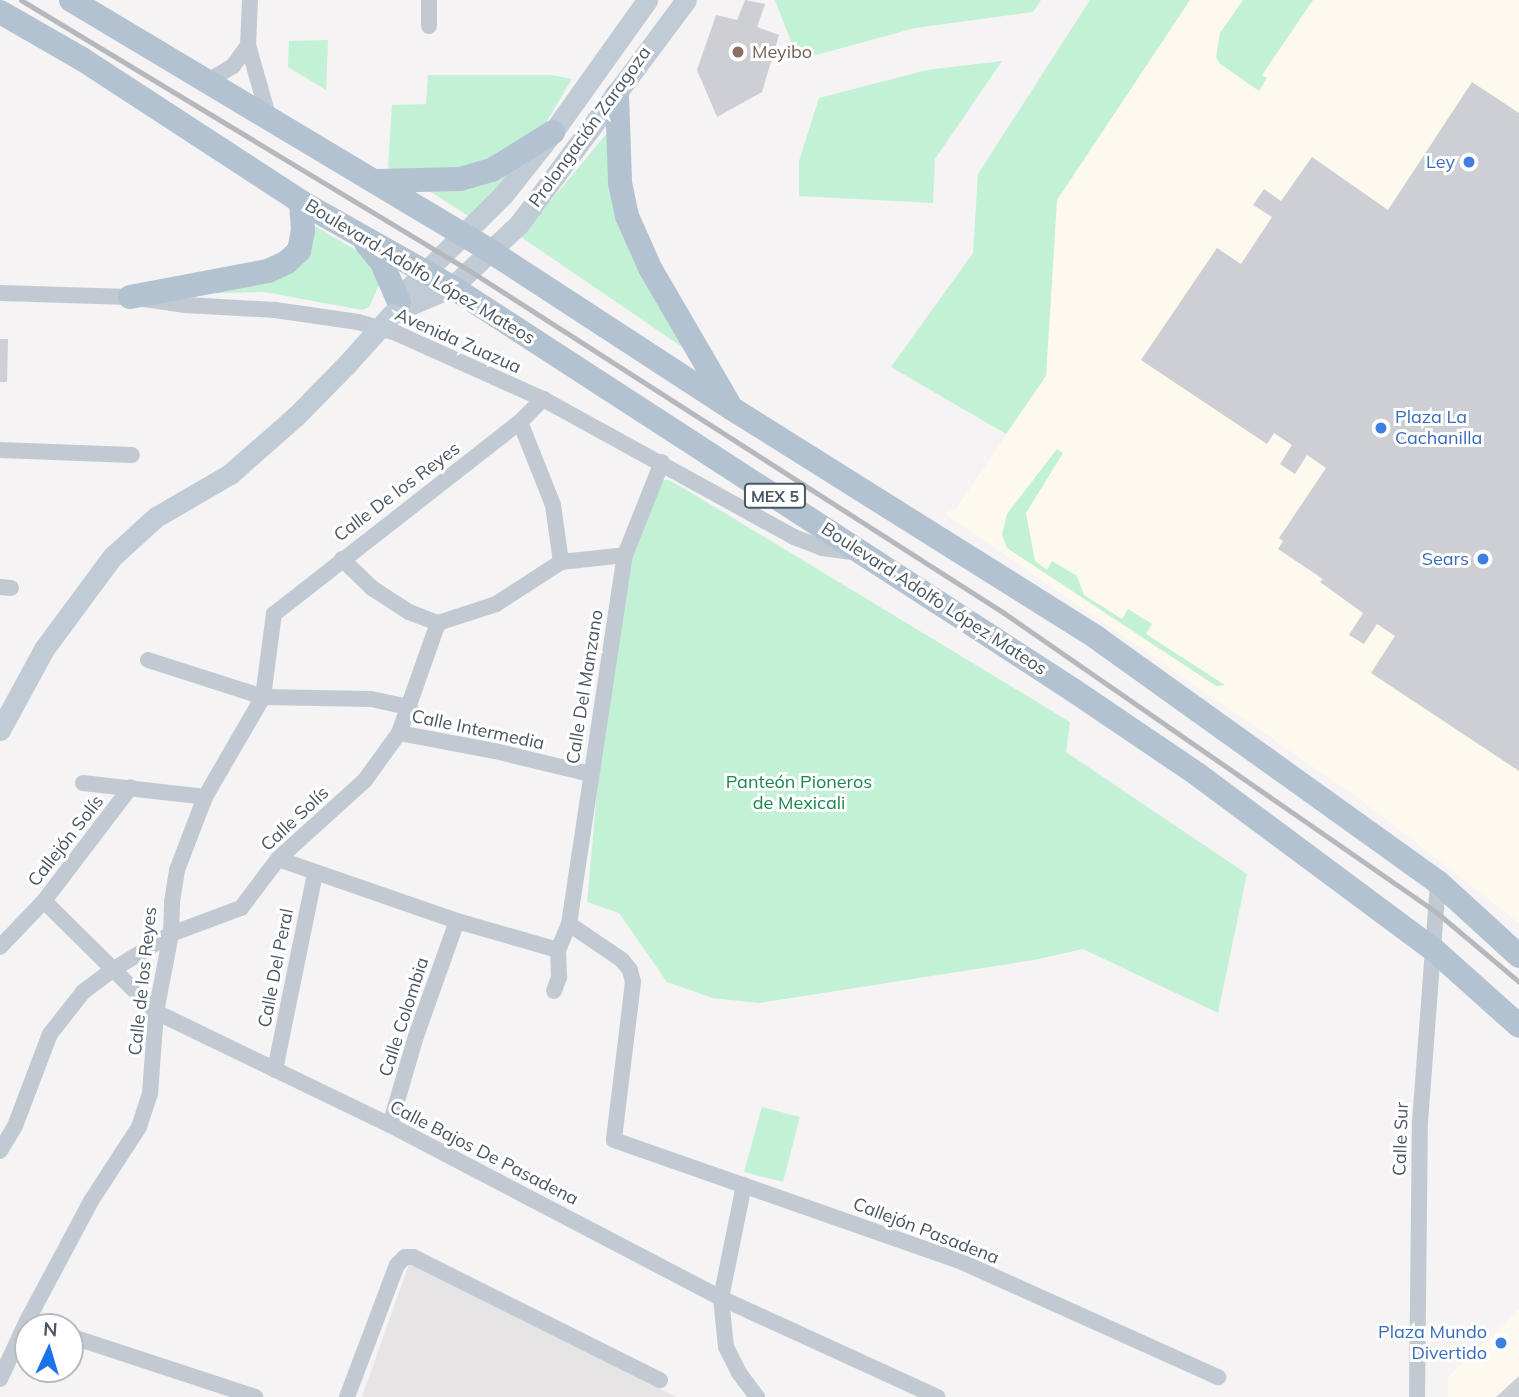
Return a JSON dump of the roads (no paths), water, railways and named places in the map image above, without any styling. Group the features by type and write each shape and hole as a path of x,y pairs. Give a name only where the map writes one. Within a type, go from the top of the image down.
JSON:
{"main road":[{"name":"MEX 5","path":"71,0 268,115 490,251 731,408 1097,638 1438,882 1519,956"},
{"name":"Prolongación Zaragoza","path":"0,730 44,649 112,557 156,517 230,474 296,416 346,365 425,272 503,195 553,132 647,0"},
{"name":"Prolongación Zaragoza","path":"395,309 452,287 519,224 686,0"},
{"name":"Boulevard Adolfo López Mateos","path":"0,12 82,59 301,202 452,287 1197,774 1433,949 1519,1026"},
{"path":"617,95 620,183 627,216 650,268 731,408"},
{"path":"376,181 460,179 492,170 553,132"},
{"path":"130,298 268,271 287,262 299,251 303,231 301,202"},
{"path":"359,234 382,263 395,309"}],"street":[{"path":"250,0 248,45 268,115"},
{"path":"429,0 429,26"},
{"path":"208,81 233,66 248,45"},
{"name":"Avenida Zuazua","path":"0,293 130,298 185,305 275,310 358,321 396,333 542,399 662,462 794,537 822,548 864,554"},
{"name":"Calle De los Reyes","path":"274,614 520,422 542,399"},
{"path":"520,422 553,505 561,562"},
{"path":"0,450 132,455"},
{"name":"Calle Del Manzano","path":"569,924 625,555 662,462"},
{"path":"342,559 372,588 409,612 438,624 496,604 561,562 625,555"},
{"name":"Calle de los Reyes","path":"31,1313 92,1201 139,1127 150,1094 156,1012 171,933 177,870 205,797 264,697 274,614"},
{"name":"Calle Solís","path":"0,1151 7,1127 50,1034 83,992 171,933 241,908 278,859 365,779 399,733 438,624"},
{"name":"Calle Intermedia","path":"148,660 264,697 371,699 410,707"},
{"name":"Calle Intermedia","path":"399,733 495,751 590,774"},
{"name":"Callejón Solís","path":"83,783 205,797"},
{"name":"Callejón Solís","path":"0,947 44,901 131,788"},
{"path":"278,859 457,921 558,950"},
{"name":"Calle Del Peral","path":"275,1070 315,873"},
{"name":"Calle Sur","path":"1417,1397 1420,1122 1438,882"},
{"name":"Calle Bajos De Pasadena","path":"44,901 156,1012 390,1125 720,1298 937,1397"},
{"name":"Calle Colombia","path":"390,1125 420,1025 457,921"},
{"path":"554,990 559,977 558,950 569,924"},
{"name":"Callejón Pasadena","path":"569,924 622,960 630,970 633,982 614,1140 962,1262 1218,1377"},
{"path":"744,1185 720,1298 726,1347 739,1373 757,1397"},
{"path":"347,1397 397,1265 405,1257 413,1256 660,1380"},
{"path":"84,1341 229,1393 255,1397"},
{"name":"Calle de los Reyes","path":"0,1379 14,1349"}],"railway":[{"path":"21,0 470,271 1004,613 1436,912 1519,982"}],"place":[{"name":"Meyibo","path":"738,52"},
{"name":"Ley","path":"1469,162"},
{"name":"Plaza La Cachanilla","path":"1381,428"},
{"name":"Sears","path":"1483,559"},
{"name":"Plaza Mundo Divertido","path":"1501,1343"}],"park label":[{"name":"Panteón Pioneros de Mexicali","path":"799,793"}]}
